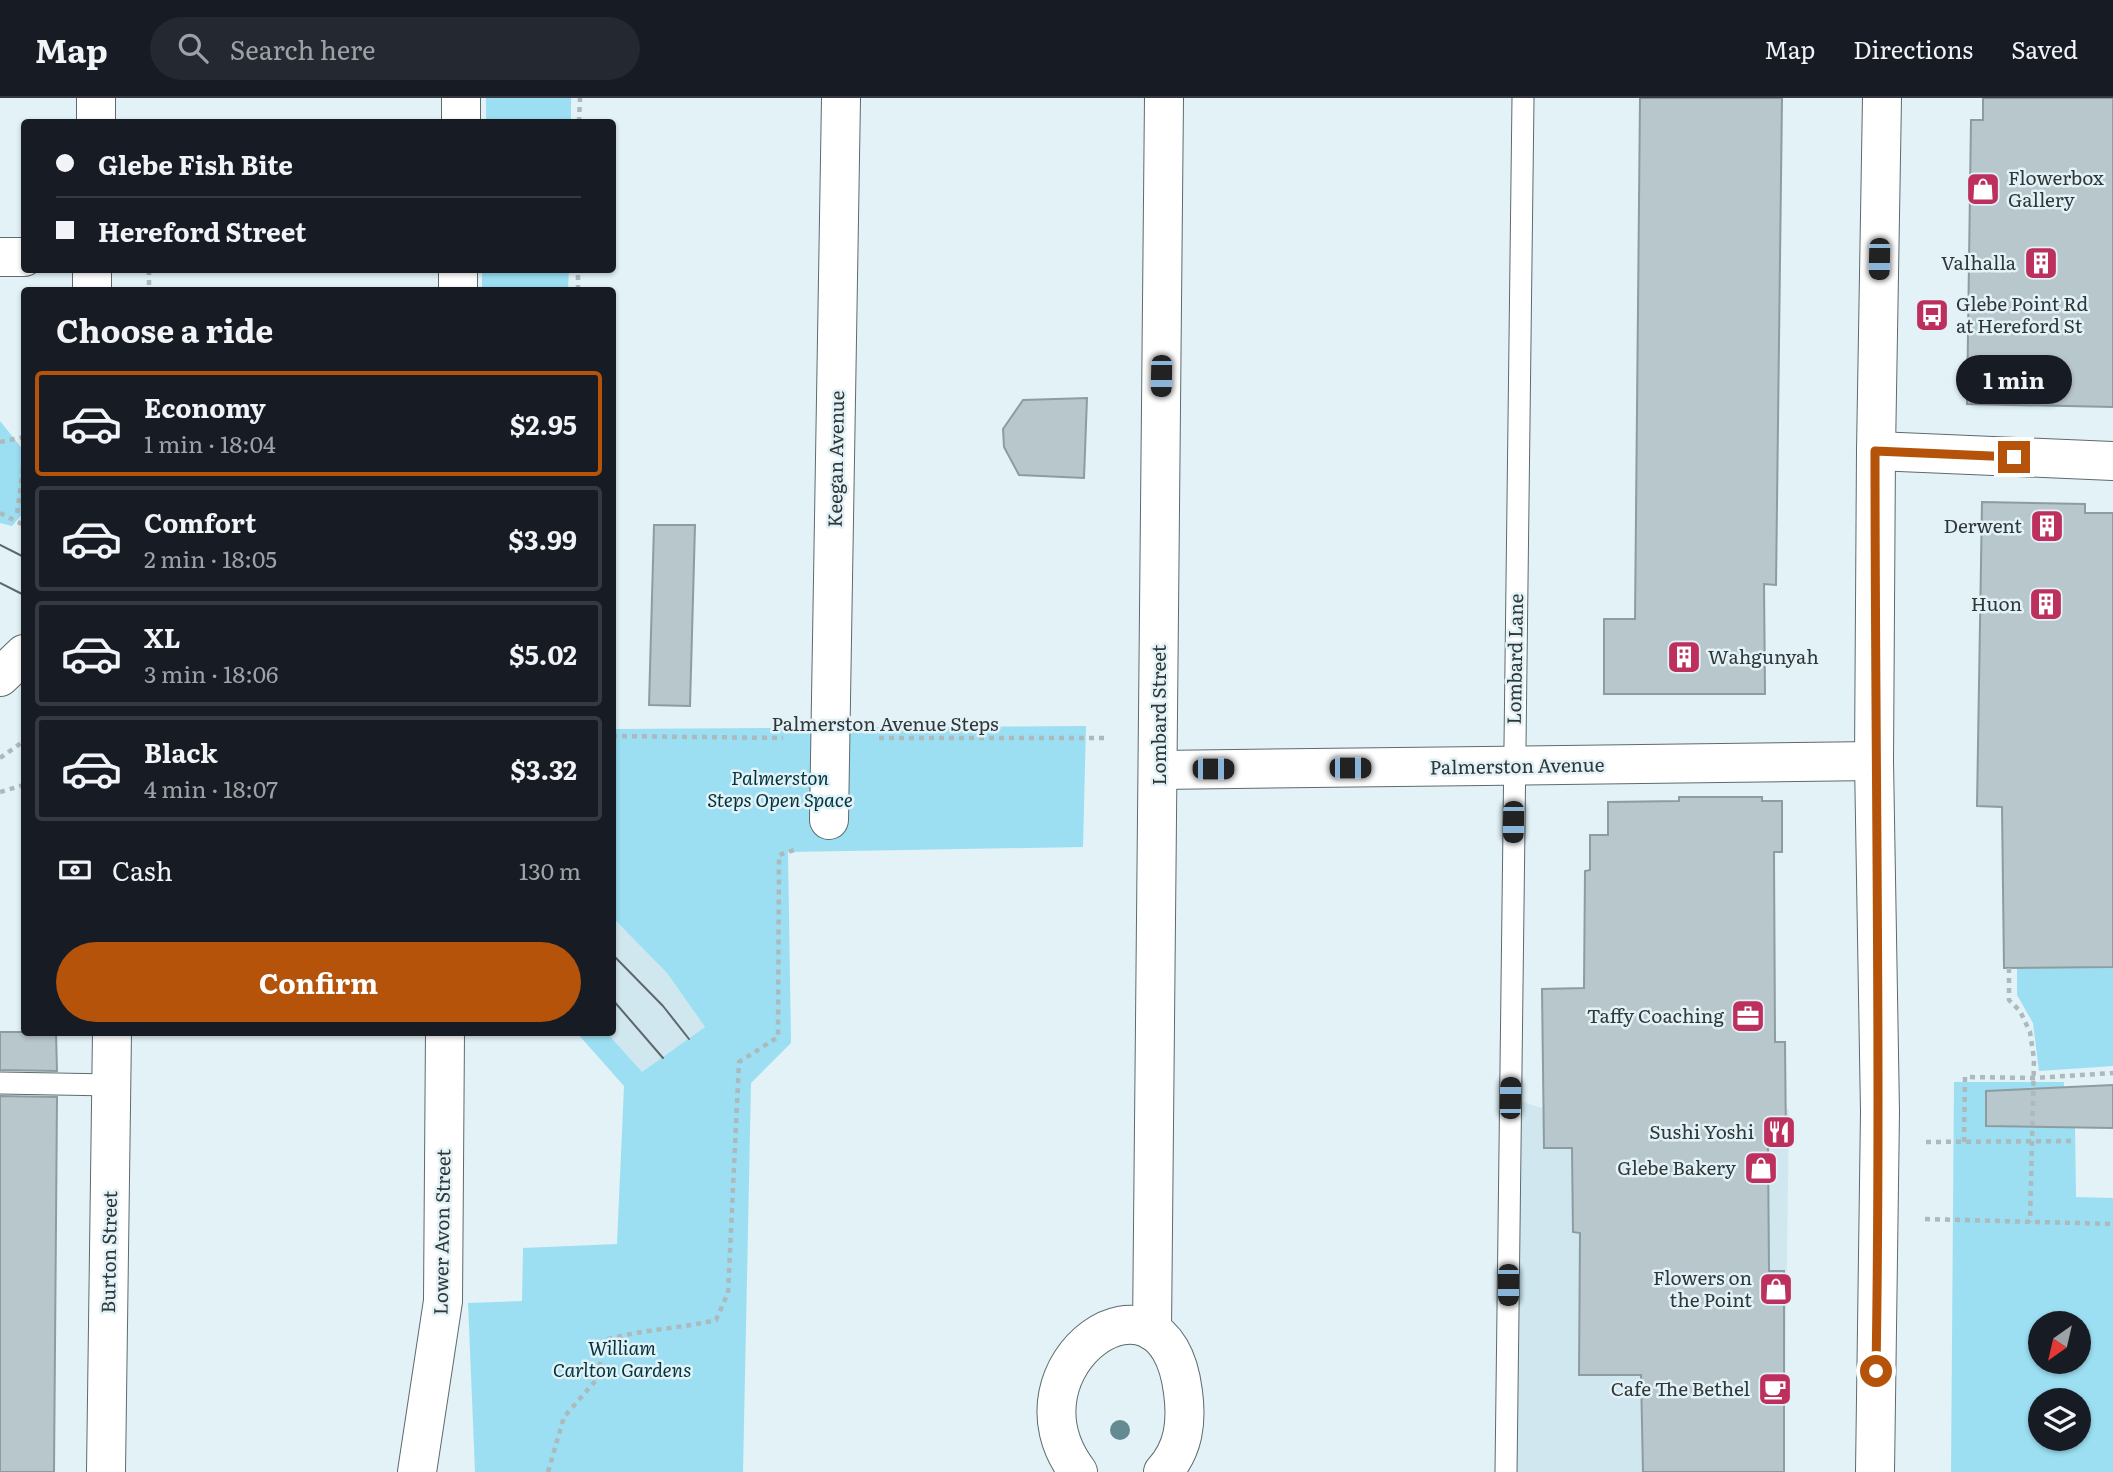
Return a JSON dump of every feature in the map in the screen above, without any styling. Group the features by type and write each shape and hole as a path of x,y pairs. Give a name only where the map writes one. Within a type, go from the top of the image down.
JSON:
{"street":[{"path":"96,98 96,119"},
{"path":"461,98 461,119"},
{"name":"Keegan Avenue","path":"829,820 841,98"},
{"name":"Lombard Street","path":"1152,1331 1164,98"},
{"path":"1875,1472 1880,1112 1874,761 1875,451 1882,98"},
{"path":"0,257 21,257"},
{"path":"1875,451 2113,461"},
{"path":"0,677 21,657"},
{"name":"Palmerston Avenue","path":"1158,754 1514,767 1874,761"},
{"name":"Burton Street","path":"106,1472 113,1036"},
{"name":"Lower Avon Street","path":"417,1472 443,1301 445,1036"},
{"path":"1078,1472 1066,1454 1059,1428 1058,1397 1067,1369 1082,1347 1112,1327 1138,1325 1152,1331 1177,1361 1184,1399 1183,1436 1163,1472"}],"lane":[{"name":"Lombard Lane","path":"1506,1472 1523,98"},
{"path":"0,1083 112,1085"}],"path":[{"path":"579,119 580,98"},
{"path":"0,442 21,438"},
{"path":"17,513 21,483"},
{"path":"0,513 21,524"},
{"name":"Palmerston Avenue Steps","path":"616,736 832,738 1158,754"},
{"path":"0,758 21,743"},
{"path":"0,792 21,786"},
{"path":"548,1472 564,1417 597,1378 606,1340 632,1332 679,1329 716,1320 729,1293 739,1062 778,1037 779,855 828,836 829,820"},
{"path":"2009,968 2009,1000 2020,1011 2030,1032 2034,1078 2030,1222"},
{"path":"2076,1141 1964,1142 1965,1077 2034,1078 2113,1073"},
{"path":"1952,1220 2113,1224"}],"shaded area":[{"path":"616,921 667,973 705,1027 642,1073 610,1036 616,1036"},
{"path":"1510,1098 1542,1108 1789,1109 1784,1472 1506,1472"}],"green space":[{"path":"486,98 571,98 571,119 486,119"},
{"path":"482,273 569,273 568,287 482,287"},
{"path":"0,421 21,447 21,516 12,526 0,523"},
{"path":"1086,726 1083,847 788,852 791,1043 751,1083 743,1472 475,1472 468,1303 522,1301 523,1248 617,1244 624,1086 580,1036 610,1036 642,1072 705,1027 667,973 616,921 616,729"},
{"path":"2113,967 2113,1066 2039,1071 2033,1023 2017,995 2017,968"},
{"path":"1954,1082 2064,1082 2064,1127 2075,1127 2076,1197 2113,1198 2113,1472 1951,1472"}],"building":[{"path":"1640,98 1782,98 1776,585 1764,584 1765,694 1604,694 1604,619 1635,619"},
{"name":"Valhalla","path":"1983,98 2113,98 2113,407 1967,404 1971,120 1983,120"},
{"path":"1087,398 1084,478 1019,475 1004,447 1003,429 1023,400"},
{"path":"1982,502 2085,504 2085,513 2113,513 2113,967 2004,968 2002,807 1977,806"},
{"path":"654,525 695,525 690,706 649,705"},
{"path":"1679,797 1762,797 1762,801 1782,801 1782,852 1774,852 1775,1042 1785,1042 1786,1147 1768,1146 1769,1271 1784,1271 1784,1472 1643,1472 1641,1375 1579,1375 1580,1233 1573,1232 1572,1148 1544,1148 1542,989 1584,988 1585,871 1590,870 1590,835 1608,835 1608,802 1679,801"},
{"path":"0,1032 21,1032 21,1036 56,1036 57,1071 0,1070"},
{"path":"2113,1085 2113,1128 1986,1126 1986,1091"},
{"path":"0,1096 57,1097 54,1472 0,1472"}],"tram line":[{"path":"0,545 21,556"},
{"path":"0,583 21,594"},
{"path":"616,958 663,1006 689,1039"},
{"path":"616,1004 663,1058"}],"place":[{"name":"Flowerbox Gallery","path":"1983,189"},
{"name":"Valhalla","path":"2041,263"},
{"name":"Glebe Point Rd at Hereford St","path":"1932,315"},
{"name":"Derwent","path":"2047,526"},
{"name":"Huon","path":"2046,604"},
{"name":"Wahgunyah","path":"1684,657"},
{"name":"Taffy Coaching","path":"1748,1016"},
{"name":"Sushi Yoshi","path":"1779,1132"},
{"name":"Glebe Bakery","path":"1761,1168"},
{"name":"Flowers on the Point","path":"1776,1289"},
{"name":"Cafe The Bethel","path":"1775,1389"}],"route":[{"path":"1876,1371 1880,1112 1874,761 1875,451 2014,457"}],"park label":[{"name":"Palmerston Steps Open Space","path":"780,789"},
{"name":"William Carlton Gardens","path":"622,1359"}]}
